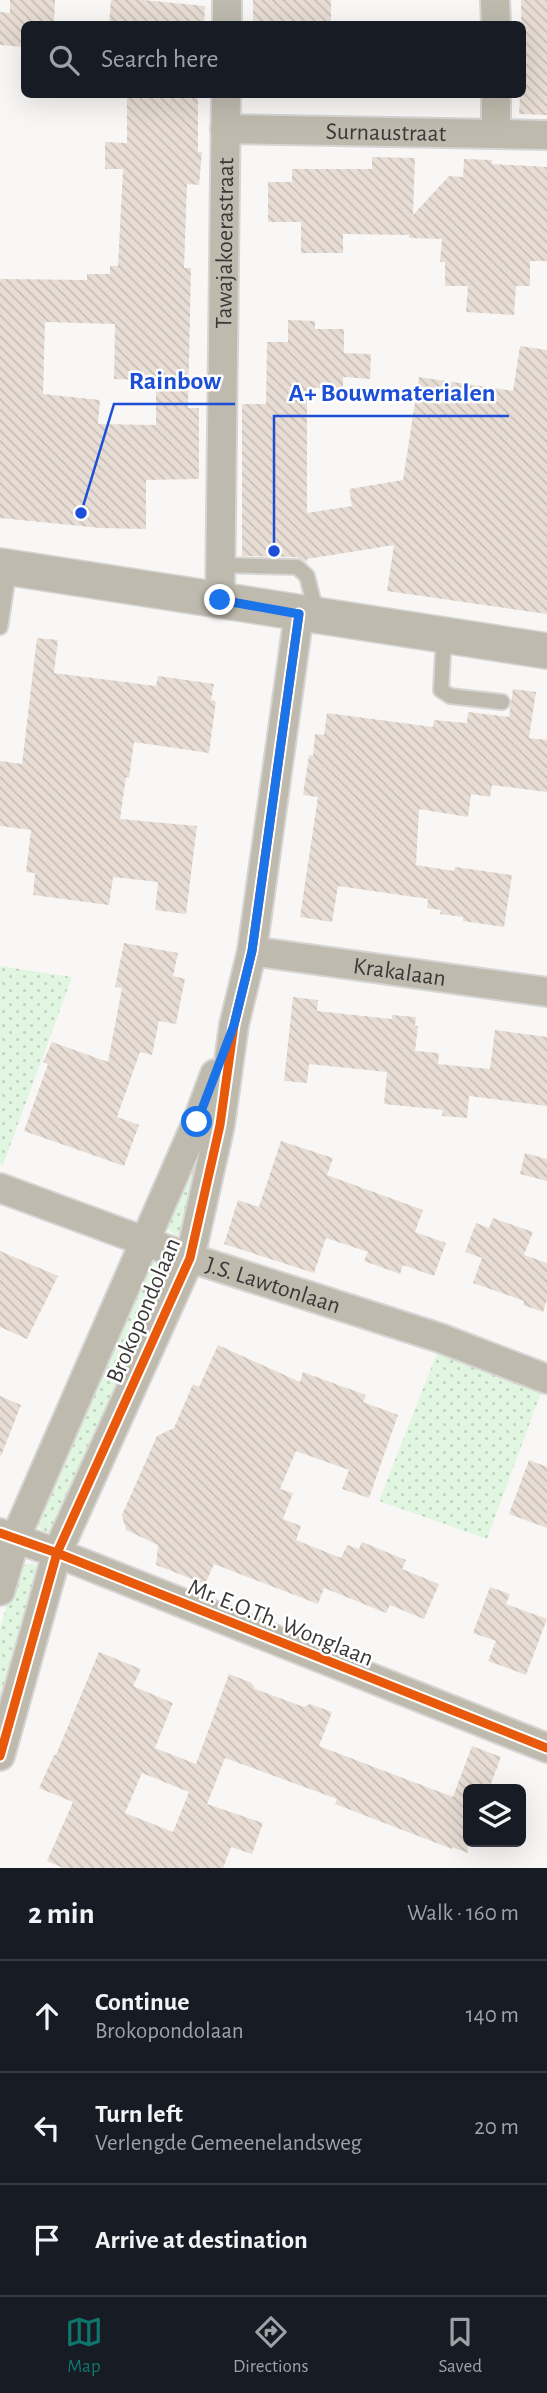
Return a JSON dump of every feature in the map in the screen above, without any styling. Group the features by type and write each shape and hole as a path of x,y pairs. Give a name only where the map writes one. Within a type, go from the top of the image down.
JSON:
{"street":[{"path":"227,0 227,21"},
{"path":"495,0 496,21"},
{"name":"Tawajakoerastraat","path":"220,600 226,98"},
{"path":"496,98 496,134"},
{"name":"Surnaustraat","path":"225,129 547,135"},
{"path":"4,567 547,651"},
{"name":"Brokopondolaan","path":"0,1756 57,1553 190,1258 220,1125 234,1025 252,951 308,615"},
{"name":"Krakalaan","path":"252,951 547,992"},
{"name":"Brokopondolaan","path":"0,1591 8,1536 146,1241 197,1122 234,1025"},
{"name":"J.S. Lawtonlaan","path":"0,1188 190,1258 440,1338 547,1379"},
{"name":"Mr. E.O.Th. Wonglaan","path":"8,1536 57,1553 547,1748"}],"lane":[{"path":"220,565 297,567 307,576 308,615"},
{"path":"0,627 4,567"},
{"path":"444,636 441,690 450,696 502,702"}],"green space":[{"path":"0,966 72,977 3,1165 0,1164"},
{"path":"204,1139 186,1230 176,1236 169,1230 167,1219"},
{"path":"159,1261 169,1265 169,1271 52,1532 44,1532 37,1521 149,1263"},
{"path":"437,1353 542,1390 487,1539 379,1501"},
{"path":"33,1563 39,1572 0,1716 0,1629 15,1574 25,1565"}],"building":[{"path":"10,0 55,0 54,21 21,21 21,47 0,45 0,12 10,13"},
{"path":"111,0 205,6 204,21 109,21"},
{"path":"253,0 331,0 331,21 253,21"},
{"path":"521,0 547,0 547,115 519,114 520,98 526,98 526,21 521,21"},
{"path":"127,98 198,98 198,152 202,152 199,185 187,184 184,268 191,268 188,408 199,408 199,479 146,480 146,529 101,528 0,518 0,279 87,280 87,274 110,274 110,266 118,266 123,169 105,169 105,142 127,143","holes":["45,322 115,324 114,379 139,380 139,388 156,388 156,425 98,424 100,400 43,394"]},
{"path":"372,157 415,158 413,215 449,176 463,177 464,159 492,160 492,164 547,167 547,261 530,261 530,286 516,286 514,315 466,312 468,286 445,286 445,262 440,262 442,239 409,238 409,235 343,234 343,253 301,253 301,222 268,222 268,182 292,182 292,169 372,169"},
{"path":"288,320 315,321 315,329 344,329 344,353 371,354 370,379 343,377 343,388 307,388 307,513 352,506 349,489 403,480 419,377 513,391 520,346 547,350 547,614 387,591 394,545 307,559 307,562 297,557 242,556 242,404 266,404 267,342 288,342"},
{"path":"37,638 58,640 54,673 156,686 158,676 214,684 211,700 216,701 209,753 134,742 120,819 197,826 186,914 155,910 158,882 113,877 109,905 33,895 35,873 26,872 31,830 0,826 0,761 22,764"},
{"path":"513,689 536,692 529,738 547,740 547,792 492,785 490,797 471,794 468,817 419,809 416,865 512,875 504,927 463,921 463,917 440,914 441,910 427,908 428,899 338,886 332,922 300,917 318,797 303,795 309,755 313,756 315,734 324,735 327,713 433,727 434,720 467,723 468,712 509,717"},
{"path":"124,943 178,953 173,976 185,979 176,1024 159,1021 152,1055 140,1052 117,1117 139,1125 124,1166 24,1131 48,1064 43,1062 52,1042 108,1062 122,988 115,987"},
{"path":"293,997 318,1000 317,1011 392,1019 392,1015 416,1017 415,1026 418,1026 415,1051 439,1053 438,1064 490,1069 495,1030 547,1037 547,1106 469,1096 467,1118 442,1116 443,1110 384,1104 387,1072 309,1064 307,1083 284,1081"},
{"path":"281,1141 333,1158 327,1175 423,1210 415,1232 446,1243 434,1276 403,1265 400,1274 364,1261 368,1252 326,1238 314,1273 224,1244 238,1200 259,1207"},
{"path":"525,1153 547,1159 547,1181 520,1174"},
{"path":"493,1218 533,1232 524,1255 547,1263 547,1300 543,1312 523,1305 524,1301 473,1283 482,1258 465,1252 476,1223 489,1228"},
{"path":"0,1251 58,1276 27,1339 0,1327"},
{"path":"218,1345 300,1382 303,1372 366,1395 363,1402 398,1415 369,1498 342,1489 349,1470 296,1451 280,1489 293,1493 283,1519 301,1526 296,1540 341,1558 347,1545 359,1549 362,1542 406,1560 402,1569 439,1584 424,1619 390,1605 386,1613 324,1588 318,1604 214,1564 205,1584 156,1565 158,1545 126,1530 122,1515 157,1436 174,1428 193,1384 199,1387"},
{"path":"0,1396 21,1405 1,1456 0,1455"},
{"path":"529,1460 547,1467 547,1528 509,1514"},
{"path":"490,1587 510,1594 506,1604 547,1619 526,1675 488,1661 496,1641 473,1633"},
{"path":"99,1652 141,1669 133,1686 173,1703 155,1748 196,1764 229,1674 252,1683 255,1689 304,1707 310,1704 332,1712 319,1746 453,1797 472,1746 501,1757 491,1784 463,1784 463,1847 468,1847 468,1853 335,1804 337,1799 225,1758 207,1804 263,1823 252,1854 231,1847 223,1868 63,1868 47,1861 73,1802 39,1788","holes":["142,1773 189,1792 173,1832 125,1813"]}],"cycle path":[{"path":"0,1756 57,1553 190,1258 220,1125 234,1025 252,951 299,614"},
{"path":"0,1533 57,1553 547,1748"}],"place":[{"name":"Rainbow","path":"81,513"},
{"name":"A+ Bouwmaterialen","path":"274,551"}],"route":[{"path":"197,1122 234,1025 252,951 299,614 220,600"}]}
